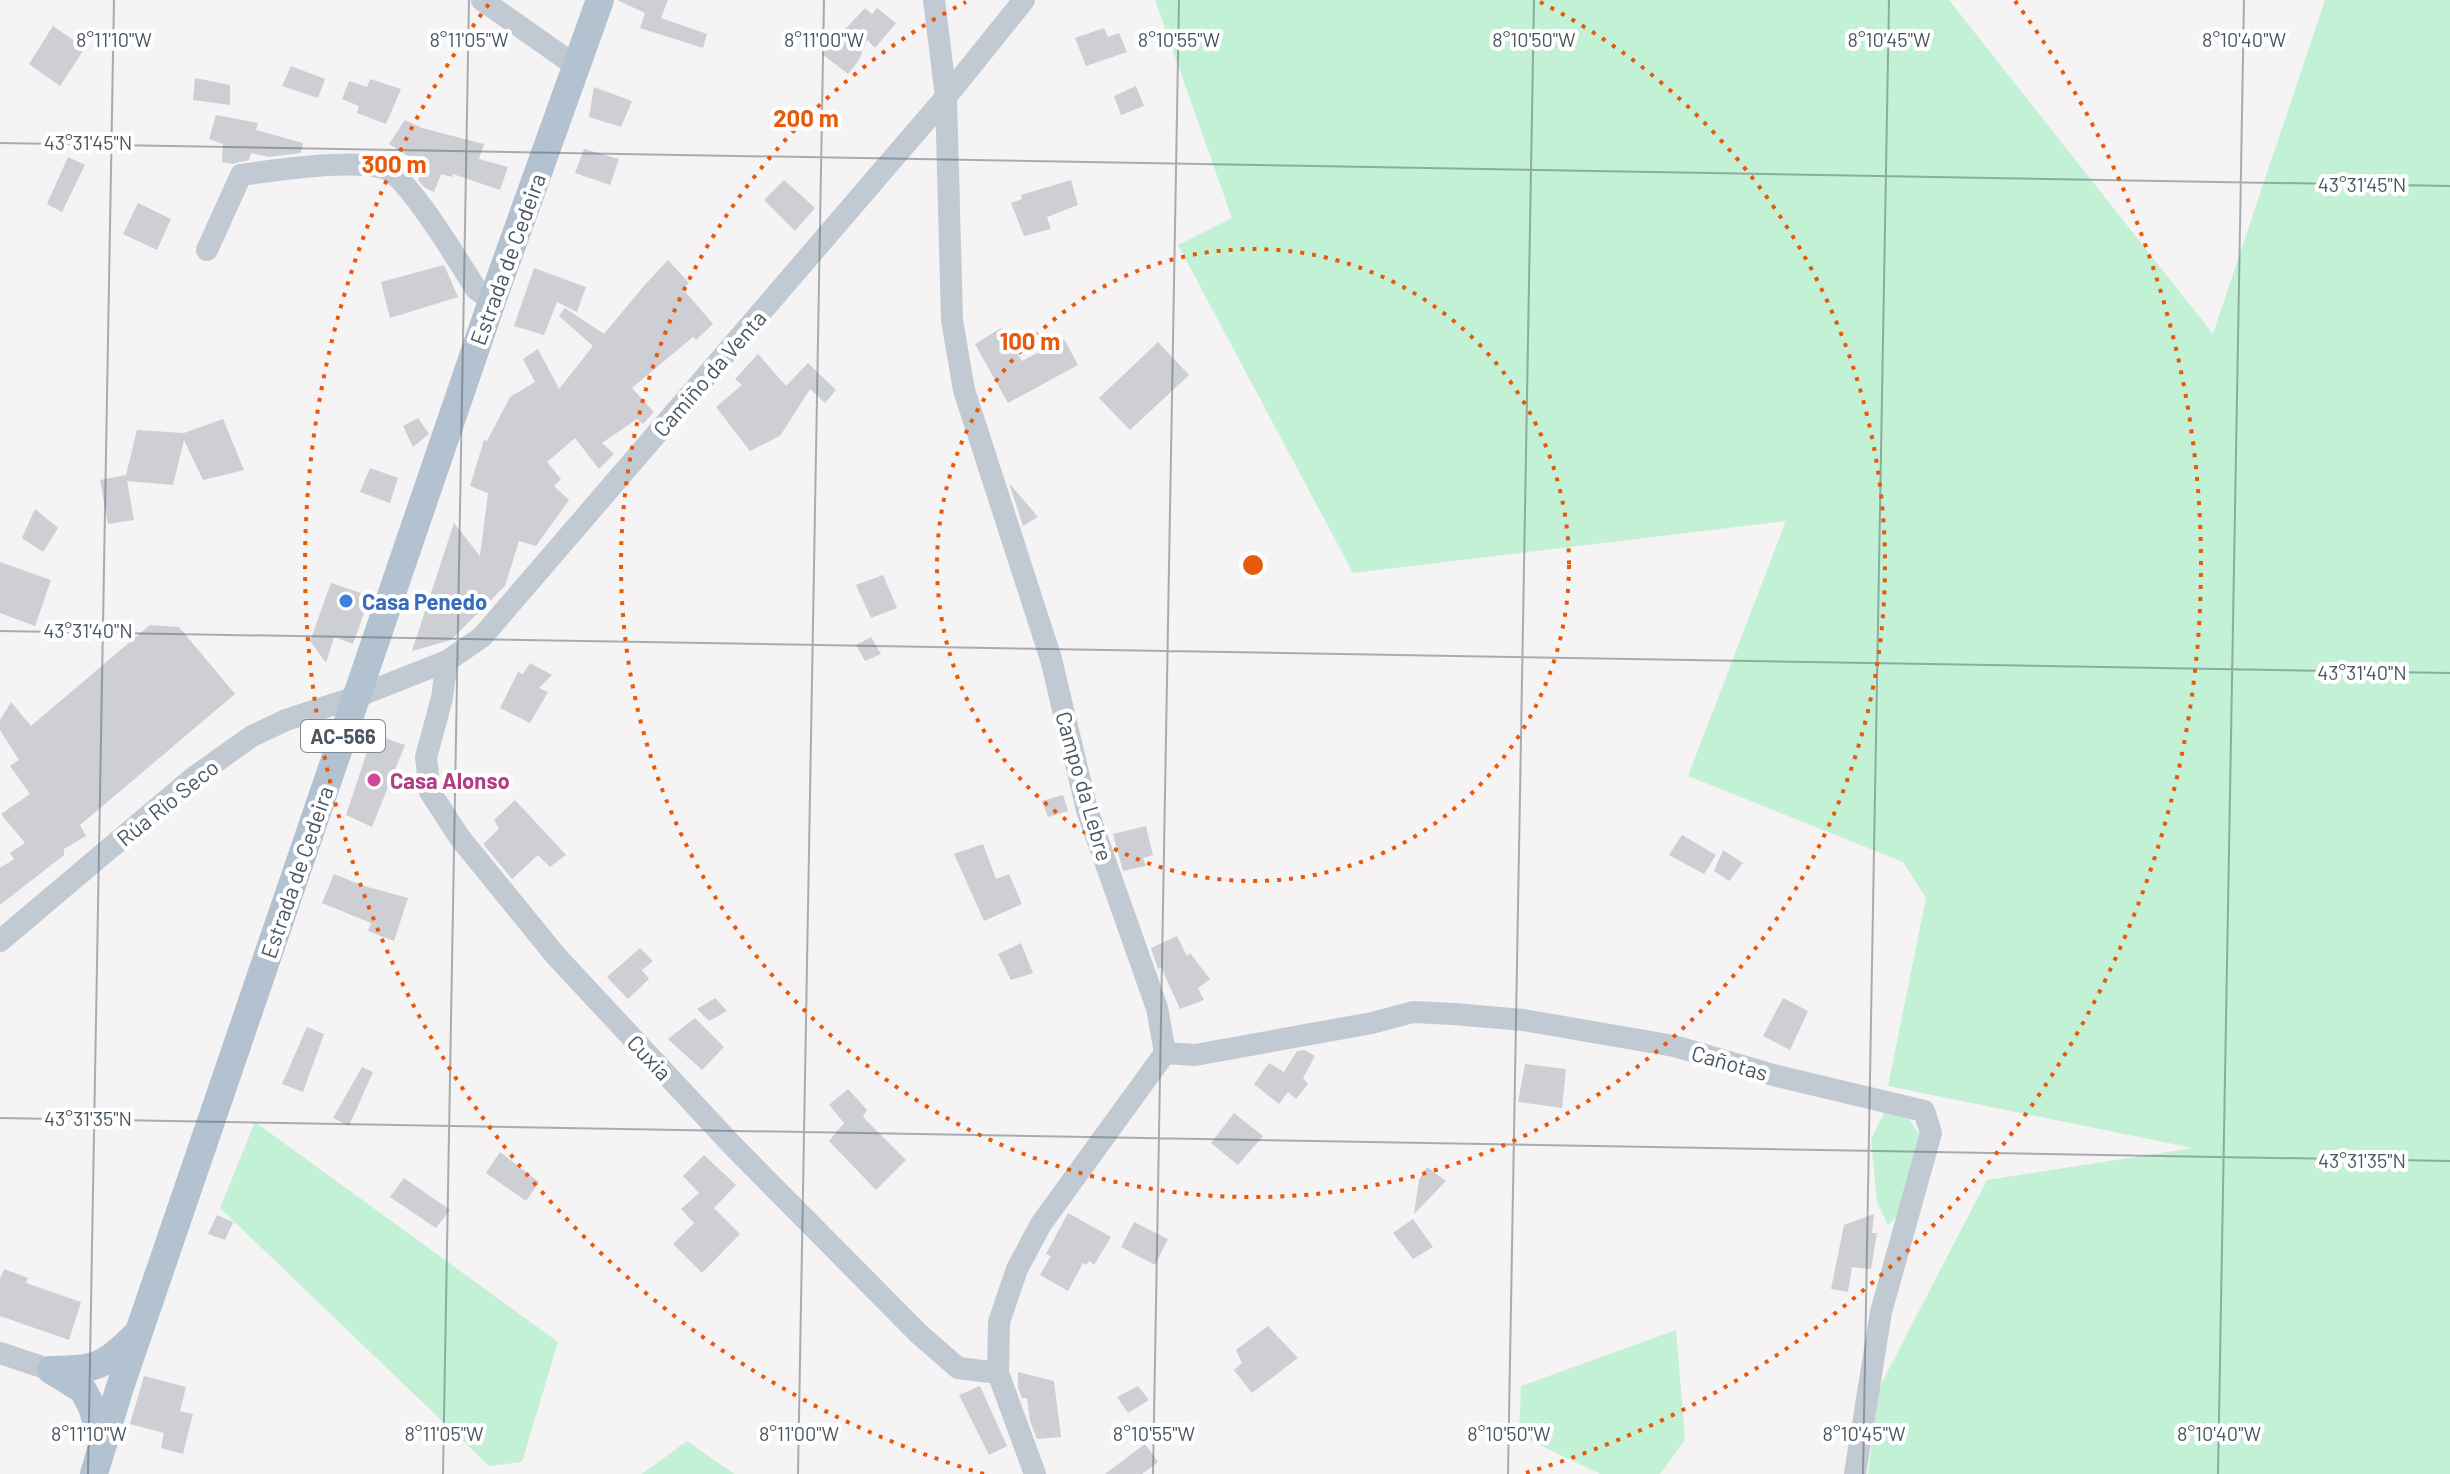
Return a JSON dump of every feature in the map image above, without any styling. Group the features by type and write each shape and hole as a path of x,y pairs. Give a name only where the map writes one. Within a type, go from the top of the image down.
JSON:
{"main road":[{"name":"Estrada de Cedeira","path":"94,1474 119,1390 356,697 492,301 600,0"},
{"path":"51,1370 92,1369 112,1358 139,1331"},
{"path":"51,1370 119,1390"},
{"path":"51,1370 83,1390 92,1407 103,1444"}],"street":[{"path":"482,0 576,66"},
{"name":"Campo da Lebre","path":"934,0 946,97 952,320 964,390 1051,659 1087,810 1157,1008 1165,1053"},
{"name":"Camiño da Venta","path":"356,697 447,661 482,637 946,97 1024,0"},
{"path":"207,250 241,175 352,165 385,168 405,183 476,289 492,301"},
{"name":"Cuxia","path":"447,661 442,698 426,757 430,792 460,838 566,967 734,1147 919,1334 958,1368 998,1373"},
{"name":"Rúa Río Seco","path":"2,936 193,778 252,736 286,720 356,697"},
{"name":"Cañotas","path":"1165,1053 1195,1055 1372,1023 1413,1012 1454,1014 1523,1020 1674,1046 1777,1076 1924,1111 1931,1133 1881,1312 1855,1474"},
{"path":"1035,1474 998,1373 999,1322 1017,1269 1041,1224 1165,1053"},
{"path":"0,1353 51,1370"}],"green space":[{"path":"1155,0 1949,0 2213,334 2325,0 2450,0 2450,1474 1868,1474 1879,1388 1987,1180 2193,1148 1888,1086 1926,898 1903,862 1688,776 1786,521 1353,573 1178,245 1232,218"},
{"path":"1885,1111 1909,1119 1922,1139 1904,1210 1888,1225 1877,1202 1871,1139"},
{"path":"255,1122 558,1342 522,1462 489,1466 220,1208"},
{"path":"1676,1330 1685,1440 1660,1474 1600,1474 1519,1435 1521,1386"},
{"path":"687,1441 734,1474 642,1474"}],"building":[{"path":"617,0 668,0 661,18 707,34 703,48 640,28 645,13"},
{"path":"865,8 872,14 877,8 896,23 875,48 867,40 859,60 848,74 822,54"},
{"path":"53,26 85,48 60,86 29,64"},
{"path":"1104,28 1108,37 1119,33 1127,52 1086,66 1075,38"},
{"path":"291,66 325,79 318,98 282,86"},
{"path":"195,78 230,85 230,105 193,100"},
{"path":"370,79 401,89 386,124 357,113 359,106 342,99 349,81 367,87"},
{"path":"1136,86 1144,106 1121,115 1114,96"},
{"path":"594,87 632,101 621,127 589,117"},
{"path":"216,115 258,123 256,130 303,143 301,153 269,157 251,153 249,160 232,164 222,162 223,144 209,139"},
{"path":"405,120 422,128 484,144 479,159 508,167 500,190 453,174 452,177 441,174 434,192 425,188 418,180 424,166 389,144"},
{"path":"584,149 619,159 610,185 575,173"},
{"path":"68,157 85,165 62,212 47,204"},
{"path":"784,180 815,208 795,231 764,200"},
{"path":"1071,180 1078,205 1047,217 1051,229 1024,236 1011,203 1022,199 1021,195"},
{"path":"138,203 171,219 157,250 123,234"},
{"path":"668,260 689,283 683,289 713,324 632,388 654,412 643,424 637,419 602,443 614,454 599,469 575,438 547,462 561,479 554,486 569,500 536,546 519,541 505,586 451,640 412,651 454,523 480,556 488,493 470,486 484,440 487,441 510,397 535,382 523,359 538,349 559,389 593,346 559,316 565,308 604,334"},
{"path":"444,265 458,297 390,318 381,282"},
{"path":"534,268 586,287 577,312 557,302 544,335 514,326"},
{"path":"1001,328 1022,361 1064,339 1078,365 1008,403 975,344"},
{"path":"1158,342 1189,375 1130,430 1099,398"},
{"path":"758,354 786,386 808,363 836,390 825,403 810,389 780,436 750,451 716,407 742,385 735,379"},
{"path":"418,418 429,434 413,447 403,426"},
{"path":"223,419 244,470 203,480 184,440 173,485 127,481 134,520 108,524 100,480 126,475 137,430 184,433"},
{"path":"370,468 398,478 390,503 360,492"},
{"path":"1009,483 1038,517 1023,526"},
{"path":"35,509 58,528 43,552 22,538"},
{"path":"0,562 51,580 35,626 0,613"},
{"path":"883,575 897,608 871,618 856,585"},
{"path":"331,583 370,596 353,644 334,637 326,663 310,641"},
{"path":"150,625 179,627 235,694 80,825 86,836 64,849 64,855 0,905 0,868 14,859 10,853 25,843 1,814 30,794 10,766 19,760 0,730 0,720 11,702 31,726"},
{"path":"871,637 881,654 865,661 856,645"},
{"path":"530,663 552,675 539,688 548,692 530,723 500,708 518,672 523,674"},
{"name":"Casa Alonso","path":"373,734 405,745 372,827 346,815"},
{"path":"1063,795 1068,811 1048,817 1042,801"},
{"path":"515,800 566,855 550,867 538,855 512,879 483,844 499,829 494,820"},
{"path":"1146,826 1153,855 1143,858 1146,866 1123,871 1113,834"},
{"path":"1682,835 1716,855 1704,874 1669,855"},
{"path":"983,844 996,879 1009,874 1022,904 984,921 954,854"},
{"path":"1723,850 1743,863 1729,881 1714,871"},
{"path":"334,874 408,898 394,941 368,931 371,923 322,903"},
{"path":"1177,936 1187,956 1190,953 1210,979 1198,988 1204,1000 1180,1009 1161,967 1158,969 1151,948"},
{"path":"1021,943 1033,973 1011,980 998,954"},
{"path":"640,948 653,961 642,970 649,979 628,999 607,977"},
{"path":"715,998 727,1011 709,1021 697,1009"},
{"path":"1783,998 1808,1011 1790,1050 1763,1036"},
{"path":"695,1018 724,1047 702,1070 668,1039"},
{"path":"307,1027 324,1034 303,1092 282,1084"},
{"path":"1304,1050 1315,1056 1303,1078 1308,1084 1296,1099 1288,1092 1279,1104 1254,1084 1269,1063 1284,1072 1297,1051"},
{"path":"1525,1064 1566,1069 1562,1108 1518,1102"},
{"path":"362,1067 373,1072 349,1126 333,1118"},
{"path":"848,1089 867,1110 863,1117 906,1160 876,1190 829,1141 844,1123 829,1105"},
{"path":"1234,1113 1263,1136 1238,1165 1211,1143"},
{"path":"500,1152 539,1182 526,1201 486,1173"},
{"path":"704,1155 736,1185 714,1208 740,1234 702,1273 673,1244 694,1223 681,1209 699,1193 683,1176"},
{"path":"1427,1167 1446,1181 1414,1214 1419,1180"},
{"path":"404,1178 450,1210 436,1228 390,1197"},
{"path":"1068,1213 1111,1237 1094,1265 1089,1261 1086,1265 1083,1263 1068,1291 1040,1275 1051,1256 1046,1254"},
{"path":"1874,1214 1872,1233 1877,1233 1871,1269 1852,1267 1848,1292 1831,1289 1844,1225"},
{"path":"217,1215 233,1222 225,1240 208,1234"},
{"path":"1413,1219 1433,1247 1413,1259 1393,1233"},
{"path":"1134,1222 1168,1239 1155,1265 1121,1247"},
{"path":"4,1269 28,1278 26,1283 81,1302 69,1340 0,1316 0,1279"},
{"path":"1268,1326 1298,1358 1252,1393 1234,1370 1242,1363 1236,1350"},
{"path":"1018,1372 1054,1381 1061,1437 1037,1439 1030,1421 1027,1398 1022,1398 1018,1388"},
{"path":"144,1376 186,1387 180,1411 193,1414 183,1454 161,1448 164,1433 130,1424"},
{"path":"980,1386 1007,1446 989,1455 959,1395"},
{"path":"1138,1386 1149,1400 1128,1413 1117,1397"},
{"path":"1145,1444 1158,1462 1142,1474 1105,1474"}],"place":[{"name":"Casa Penedo","path":"346,601"},
{"name":"Casa Alonso","path":"374,780"}]}
